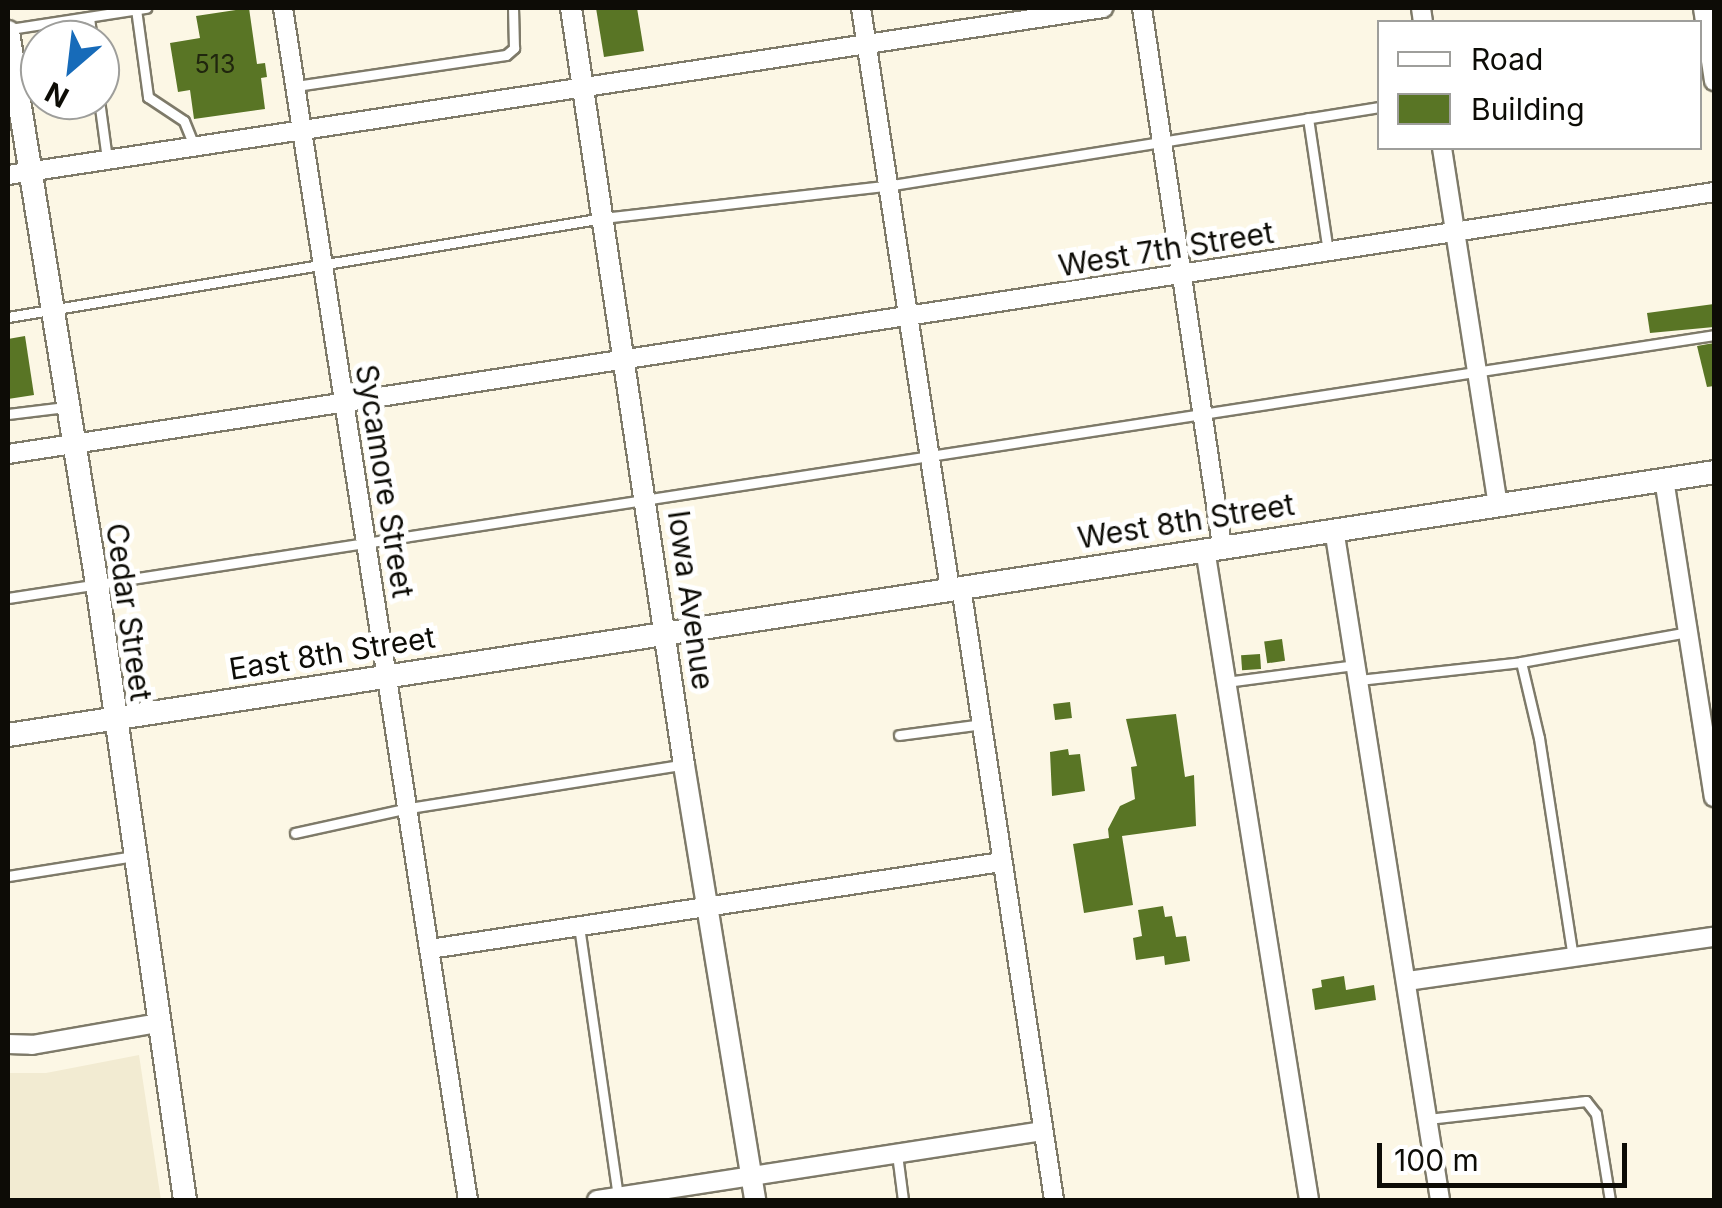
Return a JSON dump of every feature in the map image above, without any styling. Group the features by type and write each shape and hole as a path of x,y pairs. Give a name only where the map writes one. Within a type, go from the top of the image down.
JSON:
{"main road":[{"name":"Cedar Street","path":"8,31 19,173 50,311 97,584 185,1200"},
{"name":"West 8th Street","path":"667,632 1714,472"},
{"name":"East 8th Street","path":"8,735 667,632"}],"street":[{"name":"Sycamore Street","path":"284,8 468,1200"},
{"name":"Iowa Avenue","path":"571,8 684,765 755,1200"},
{"path":"861,8 929,458 982,724 1054,1200"},
{"path":"19,173 1103,8"},
{"path":"1142,8 1204,416 1226,682 1309,1200"},
{"path":"1703,8 1714,82"},
{"path":"1442,150 1498,504"},
{"name":"West 7th Street","path":"8,454 1714,192"},
{"path":"1664,479 1711,752 1714,797"},
{"path":"1334,529 1440,1200"},
{"path":"430,949 709,903 1001,862"},
{"path":"1407,981 1714,937"},
{"path":"8,1044 32,1045 158,1024"},
{"path":"596,1200 1043,1131"}],"lane":[{"path":"8,31 141,8 148,97 184,121 194,146"},
{"path":"296,86 506,55 514,48 513,8"},
{"path":"8,318 603,218 886,186 1377,107"},
{"path":"1308,118 1328,252"},
{"path":"101,120 106,160"},
{"path":"8,598 646,496 929,458 1714,335"},
{"path":"8,414 66,407"},
{"path":"1226,682 1521,662 1690,632"},
{"path":"1521,662 1539,738 1574,958"},
{"path":"899,735 982,724"},
{"path":"295,832 409,808 684,765"},
{"path":"8,876 134,856"},
{"path":"579,924 618,1199"},
{"path":"1428,1119 1586,1101 1596,1114 1610,1200"},
{"path":"896,1154 903,1200"}],"shaded area":[{"path":"139,1055 161,1200 8,1200 8,1073 46,1073"}],"building":[{"path":"249,8 257,64 265,63 267,77 261,78 265,109 194,119 190,90 178,92 170,43 200,38 196,16"},
{"path":"596,8 637,8 644,51 604,57"},
{"path":"1714,304 1714,327 1650,333 1647,313"},
{"path":"25,336 34,395 8,399 8,339"},
{"path":"1714,343 1714,386 1707,387 1697,346"},
{"path":"1282,639 1285,661 1267,663 1264,642"},
{"path":"1260,654 1261,669 1242,670 1241,655"},
{"path":"1070,702 1072,718 1055,720 1053,704"},
{"path":"1176,714 1185,777 1194,775 1196,826 1122,836 1133,905 1084,913 1073,844 1109,838 1108,829 1120,806 1135,799 1131,767 1137,766 1126,719"},
{"path":"1068,749 1069,755 1080,754 1085,791 1052,796 1050,752"},
{"path":"1163,906 1165,917 1172,916 1176,937 1186,936 1190,961 1165,965 1164,956 1136,960 1133,938 1142,936 1138,910"},
{"path":"1344,976 1346,990 1374,985 1376,1000 1315,1010 1312,989 1322,987 1321,980"}]}
